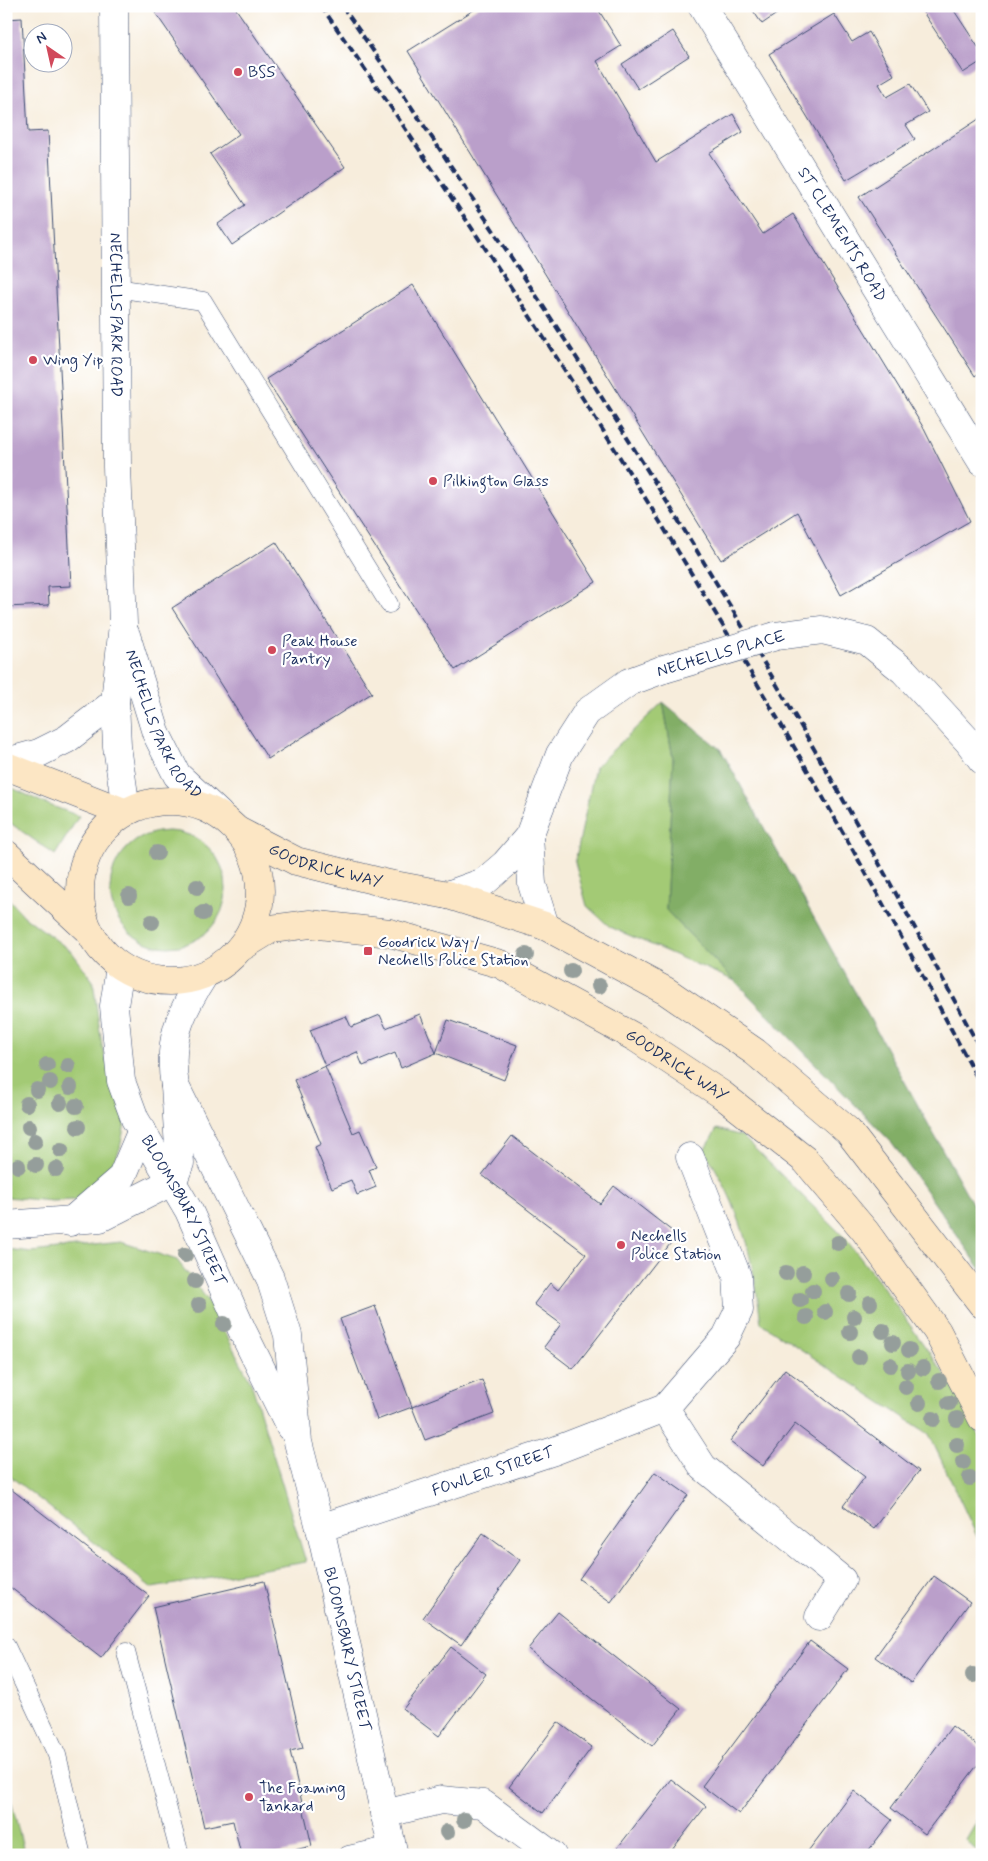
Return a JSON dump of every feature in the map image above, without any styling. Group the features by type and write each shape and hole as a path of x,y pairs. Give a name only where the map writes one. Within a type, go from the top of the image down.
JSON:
{"main road":[{"path":"6,766 124,810 100,834 86,856 80,880 80,907 89,931"},
{"name":"GOODRICK WAY","path":"124,810 167,800 194,803 296,861 389,884 448,895 545,926 674,996 755,1052 848,1131 982,1304"},
{"path":"6,854 89,931 104,953 120,966 151,980 178,981 204,977 240,948 254,926 260,902 260,876 252,852 229,822"},
{"name":"GOODRICK WAY","path":"240,948 271,929 310,924 390,934 500,964 636,1038 721,1094 805,1160 865,1232 937,1331 982,1418"}],"street":[{"name":"NECHELLS PARK ROAD","path":"114,6 116,466 123,624 115,702 117,746 124,810"},
{"name":"ST CLEMENTS ROAD","path":"702,6 982,462"},
{"name":"NECHELLS PARK ROAD","path":"123,624 156,733 177,775 229,822"},
{"name":"NECHELLS PLACE","path":"448,895 484,882 505,864 529,836 560,754 587,712 629,682 664,669 776,636 822,630 867,641 904,671 968,740 982,760"},
{"path":"6,762 39,753 67,739 115,702"},
{"name":"NECHELLS PLACE","path":"529,836 532,884 545,926"},
{"name":"BLOOMSBURY STREET","path":"120,966 114,1006 116,1051 121,1080 135,1119 173,1181 242,1330 298,1442"},
{"name":"BLOOMSBURY STREET","path":"204,977 190,998 175,1030 171,1065 175,1086 270,1278 288,1335 298,1442 320,1528 393,1850"},
{"path":"6,1225 70,1222 100,1218 173,1181 180,1163 175,1086"},
{"path":"70,1222 122,1177 142,1130"},
{"name":"FOWLER STREET","path":"320,1528 554,1451 665,1408 726,1337 739,1310 737,1276 690,1157"},
{"path":"665,1408 703,1467 842,1580 819,1617"},
{"path":"384,1814 441,1800 483,1804 552,1855"}],"lane":[{"path":"116,288 203,301 390,604"},
{"path":"6,1646 57,1754 81,1855"},
{"path":"126,1652 180,1855"},
{"path":"348,1855 393,1850"}],"green space":[{"path":"663,702 673,758 666,910 735,981 610,927 587,906 575,862 595,767"},
{"path":"663,702 721,750 982,1221 982,1271 893,1144 666,910 673,758"},
{"path":"6,785 44,803 79,816 55,855 6,820"},
{"path":"168,831 190,836 209,848 221,867 226,889 221,911 209,930 190,942 168,947 146,942 127,930 115,911 110,889 115,867 127,848 146,836"},
{"path":"6,896 24,916 72,952 93,981 102,1046 125,1123 120,1148 111,1170 76,1200 52,1201 6,1197"},
{"path":"717,1129 742,1136 844,1237 883,1287 962,1399 982,1442 982,1547 929,1434 761,1323 754,1276 743,1233 727,1192 704,1150"},
{"path":"121,1242 177,1260 207,1299 251,1382 306,1562 152,1588 6,1473 6,1249 31,1252"},
{"path":"6,1781 25,1855 6,1855"},
{"path":"982,1813 982,1855 980,1855 966,1840"}],"building":[{"name":"BSS","path":"160,6 234,6 345,167 232,245 218,224 245,205 210,154 239,134 154,11"},
{"path":"480,6 596,6 621,46 597,61 656,162 733,114 743,132 709,153 763,234 793,214 923,427 970,521 841,595 797,512 721,560 408,51"},
{"path":"750,6 788,6 762,24"},
{"path":"919,6 951,6 982,53 982,61 963,73"},
{"path":"834,14 852,42 869,32 894,75 879,84 887,97 910,84 928,112 906,125 915,139 846,180 769,54"},
{"name":"Wing Yip","path":"22,18 22,72 25,72 28,132 48,131 71,586 48,587 49,605 6,607 6,19"},
{"path":"673,31 689,56 638,89 622,64"},
{"path":"982,117 982,371 975,376 859,197"},
{"name":"Pilkington Glass","path":"413,285 596,582 455,670 266,379"},
{"name":"Peak House Pantry","path":"276,542 372,693 268,759 172,608"},
{"path":"420,1014 436,1053 401,1068 395,1053 363,1066 357,1052 325,1066 310,1030 346,1016 351,1027 380,1015 386,1028"},
{"path":"448,1020 517,1045 504,1080 436,1053"},
{"path":"325,1066 353,1133 360,1130 376,1167 369,1170 376,1187 357,1195 351,1180 332,1188 315,1147 321,1144 294,1080"},
{"name":"Nechells Police Station","path":"512,1136 600,1204 614,1186 677,1235 573,1369 544,1347 561,1324 534,1304 550,1283 558,1290 586,1254 482,1175"},
{"path":"375,1306 412,1407 377,1420 340,1319"},
{"path":"785,1369 919,1471 874,1529 843,1506 865,1477 795,1424 763,1466 730,1441"},
{"path":"482,1380 494,1414 425,1440 412,1407"},
{"path":"655,1472 688,1495 611,1602 579,1579"},
{"path":"7,1486 149,1596 101,1658 6,1584"},
{"path":"483,1533 520,1560 461,1645 423,1618"},
{"path":"934,1576 970,1602 911,1683 875,1657"},
{"path":"264,1581 303,1748 290,1751 312,1846 272,1855 241,1855 233,1821 204,1827 153,1607"},
{"path":"558,1612 681,1709 652,1746 528,1649"},
{"path":"810,1641 848,1669 739,1814 702,1786"},
{"path":"451,1647 486,1674 439,1736 403,1709"},
{"path":"558,1722 592,1747 543,1813 509,1787"},
{"path":"952,1726 982,1749 982,1759 925,1834 891,1808"},
{"path":"671,1779 706,1806 668,1855 612,1855"},
{"path":"854,1791 892,1820 865,1855 805,1855"}],"railway":[{"path":"321,6 409,134 531,318 667,533 797,752 922,975 982,1087"},
{"path":"342,6 405,97 571,349 694,546 813,746 982,1052"}],"place":[{"name":"BSS","path":"238,72"},
{"name":"Wing Yip","path":"33,360"},
{"name":"Pilkington Glass","path":"433,481"},
{"name":"Peak House Pantry","path":"272,650"},
{"name":"Goodrick Way / Nechells Police Station","path":"368,951"},
{"name":"Nechells Police Station","path":"621,1245"},
{"name":"The Foaming Tankard","path":"249,1797"}]}
